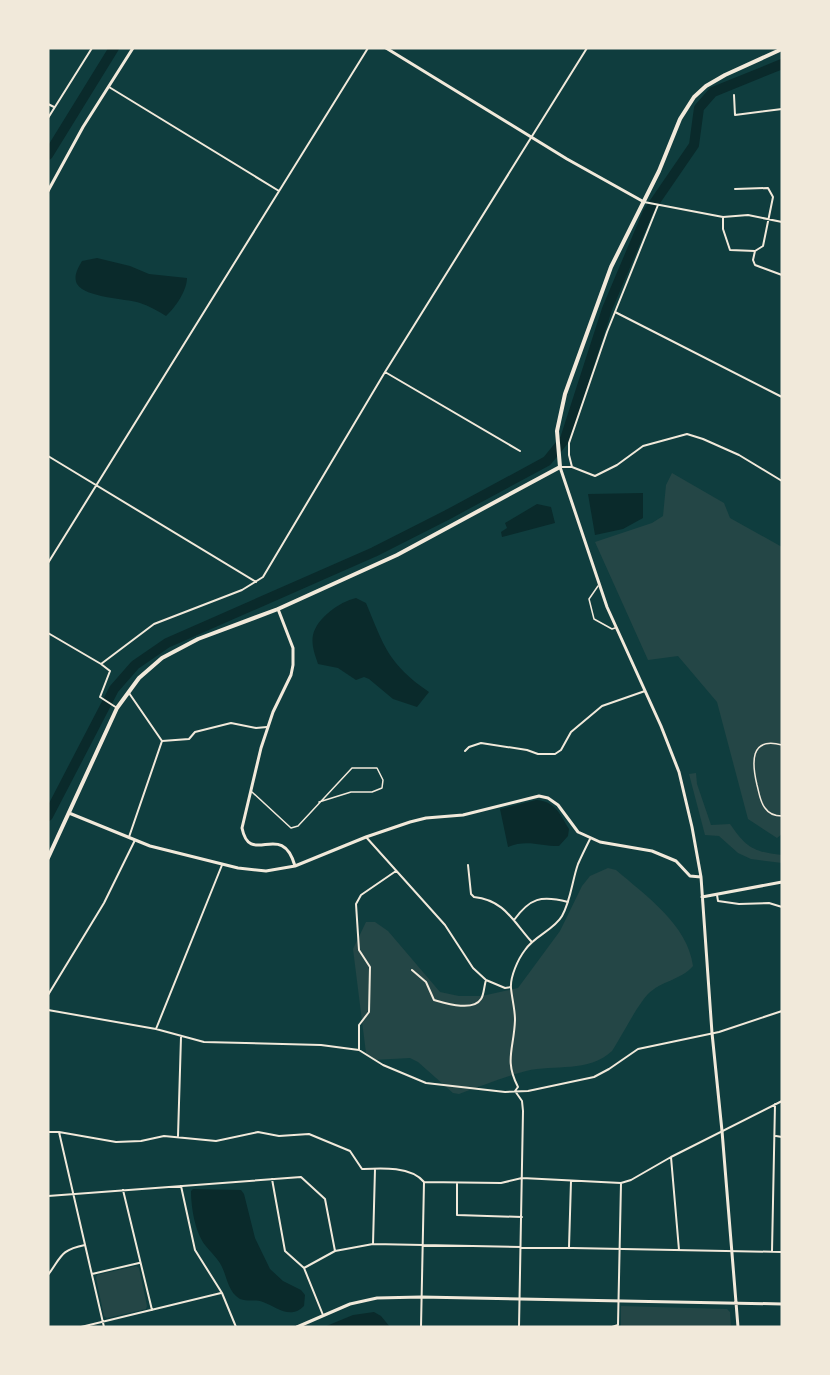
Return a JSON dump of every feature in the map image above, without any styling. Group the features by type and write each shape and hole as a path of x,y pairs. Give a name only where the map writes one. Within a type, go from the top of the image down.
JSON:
{"main road":[{"path":"48,858 114,706 151,667 174,650 198,639 278,609 397,555 560,467 557,431 561,405 611,267 646,202 680,119 694,97 715,80 782,49"}],"street":[{"path":"48,118 93,48"},
{"path":"48,190 83,126 133,48"},
{"path":"48,563 368,48"},
{"path":"386,48 532,137 646,202 723,217 748,215 782,222"},
{"path":"101,664 154,624 256,582 263,577 385,372 587,48"},
{"path":"109,87 279,191"},
{"path":"734,94 735,115 782,109"},
{"path":"48,104 54,107"},
{"path":"723,217 723,230 730,250 755,251 764,244 773,197 768,188 735,189"},
{"path":"572,467 569,443 615,312 657,205"},
{"path":"755,251 753,260 755,265 782,275"},
{"path":"615,312 782,397"},
{"path":"385,372 520,451"},
{"path":"738,1327 712,1033 701,876 678,772 661,726 599,585 560,467 572,467 595,476 617,465 642,446 687,435 703,439 739,455 782,481"},
{"path":"48,456 256,582"},
{"path":"599,585 594,588 589,599 594,619 612,629 616,628"},
{"path":"278,609 290,637 293,657 291,675 267,727 242,828 249,843 281,844 291,852 296,866"},
{"path":"48,633 110,671 100,697 114,706"},
{"path":"465,751 481,743 527,750 538,754 555,754 561,750 571,732 602,706 637,695 645,690"},
{"path":"128,691 162,741"},
{"path":"162,741 189,739 195,732 231,723 256,728 267,727"},
{"path":"129,838 162,741"},
{"path":"782,745 775,743 765,745 756,752 752,762 763,805 768,812 782,816"},
{"path":"250,790 291,828 298,825 319,802 352,768 376,768 383,780 381,788 372,792 351,792 319,802"},
{"path":"69,813 150,846 222,864 266,871 296,866 366,837 410,822 426,818 463,815 539,796 554,801 574,829 590,838 652,851 676,861 690,876 701,876"},
{"path":"366,837 446,925 473,968 486,980 505,988 511,987"},
{"path":"515,1092 518,1087 511,1074 509,1062 515,1023 511,987 513,977 523,952 531,941 560,919 568,902 578,864 590,838"},
{"path":"48,995 104,903 135,840"},
{"path":"156,1029 222,864"},
{"path":"468,865 471,894 474,897 487,898 495,902 531,941"},
{"path":"359,1050 359,1025 369,1012 370,967 359,950 356,904 362,895 396,871"},
{"path":"702,897 782,882"},
{"path":"717,895 718,901 740,904 770,903 782,907"},
{"path":"514,920 531,901 543,898 568,902"},
{"path":"412,970 426,982 434,1000 456,1006 471,1005 481,999 486,980"},
{"path":"48,1010 156,1029 204,1042 321,1045 359,1050 383,1065 426,1083 505,1092 528,1091 594,1077 638,1049 712,1033 782,1011"},
{"path":"178,1137 181,1037"},
{"path":"515,1092 522,1101 523,1111 519,1327"},
{"path":"48,1132 116,1142 141,1141 164,1136 216,1141 258,1132 279,1136 309,1134 350,1151 362,1169 404,1170 424,1182 501,1183 522,1178 621,1183 631,1180 671,1157 782,1101"},
{"path":"772,1251 776,1104"},
{"path":"58,1132 104,1327"},
{"path":"776,1136 782,1137"},
{"path":"671,1157 679,1250"},
{"path":"373,1244 375,1168"},
{"path":"48,1196 301,1177 325,1199 335,1251"},
{"path":"272,1179 285,1251 304,1268 323,1315"},
{"path":"569,1248 571,1181"},
{"path":"421,1327 424,1182"},
{"path":"457,1183 457,1215 522,1216"},
{"path":"612,1327 618,1325 621,1183"},
{"path":"181,1186 195,1250 222,1293 236,1327"},
{"path":"123,1190 152,1310"},
{"path":"304,1268 335,1251 373,1244 782,1252"},
{"path":"48,1275 63,1253 70,1248 85,1245"},
{"path":"92,1274 140,1262"},
{"path":"81,1327 222,1293"},
{"path":"297,1327 350,1304 377,1298 782,1304"}],"shaded area":[{"path":"97,258 130,266 149,274 187,278 185,288 177,303 166,316 140,303 88,292 77,284 77,272 82,261"},
{"path":"672,473 724,503 730,518 782,547 782,834 777,838 748,819 717,702 678,656 648,660 595,542 652,523 663,516 666,485"},
{"path":"643,493 643,518 623,529 595,535 588,494"},
{"path":"537,504 551,507 555,523 502,537 501,532 507,528 505,523"},
{"path":"356,598 366,603 383,643 396,663 429,692 417,707 393,699 369,679 364,677 356,680 338,668 318,664 313,642 315,629 330,612"},
{"path":"696,773 697,784 711,825 730,824 751,847 782,855 782,863 751,859 738,853 719,836 705,835 689,774"},
{"path":"536,800 548,803 556,809 569,829 568,836 559,846 527,843 508,847 500,809"},
{"path":"608,868 616,870 664,912 683,937 693,966 648,994 612,1051 603,1058 571,1067 526,1071 459,1094 453,1093 418,1062 410,1058 373,1060 366,1053 353,949 366,922 375,922 388,931 440,992 459,996 482,996 518,988 560,931 582,886 590,876"},
{"path":"193,1189 241,1190 255,1238 270,1269 283,1281 301,1290 305,1295 304,1306 294,1312 289,1312 263,1302 243,1300 236,1296 220,1264 199,1233 194,1219 191,1191"},
{"path":"136,1266 139,1268 146,1309 107,1318 104,1316 97,1275"},
{"path":"621,1306 727,1309 730,1312 731,1327 621,1327"},
{"path":"374,1312 381,1316 390,1327 324,1327 353,1315"}],"waterway":[{"path":"48,155 114,48"},
{"path":"48,816 114,689 135,665 167,643 374,552 547,461 565,439 607,309 648,212 694,145 699,108 713,92 782,64"}]}
